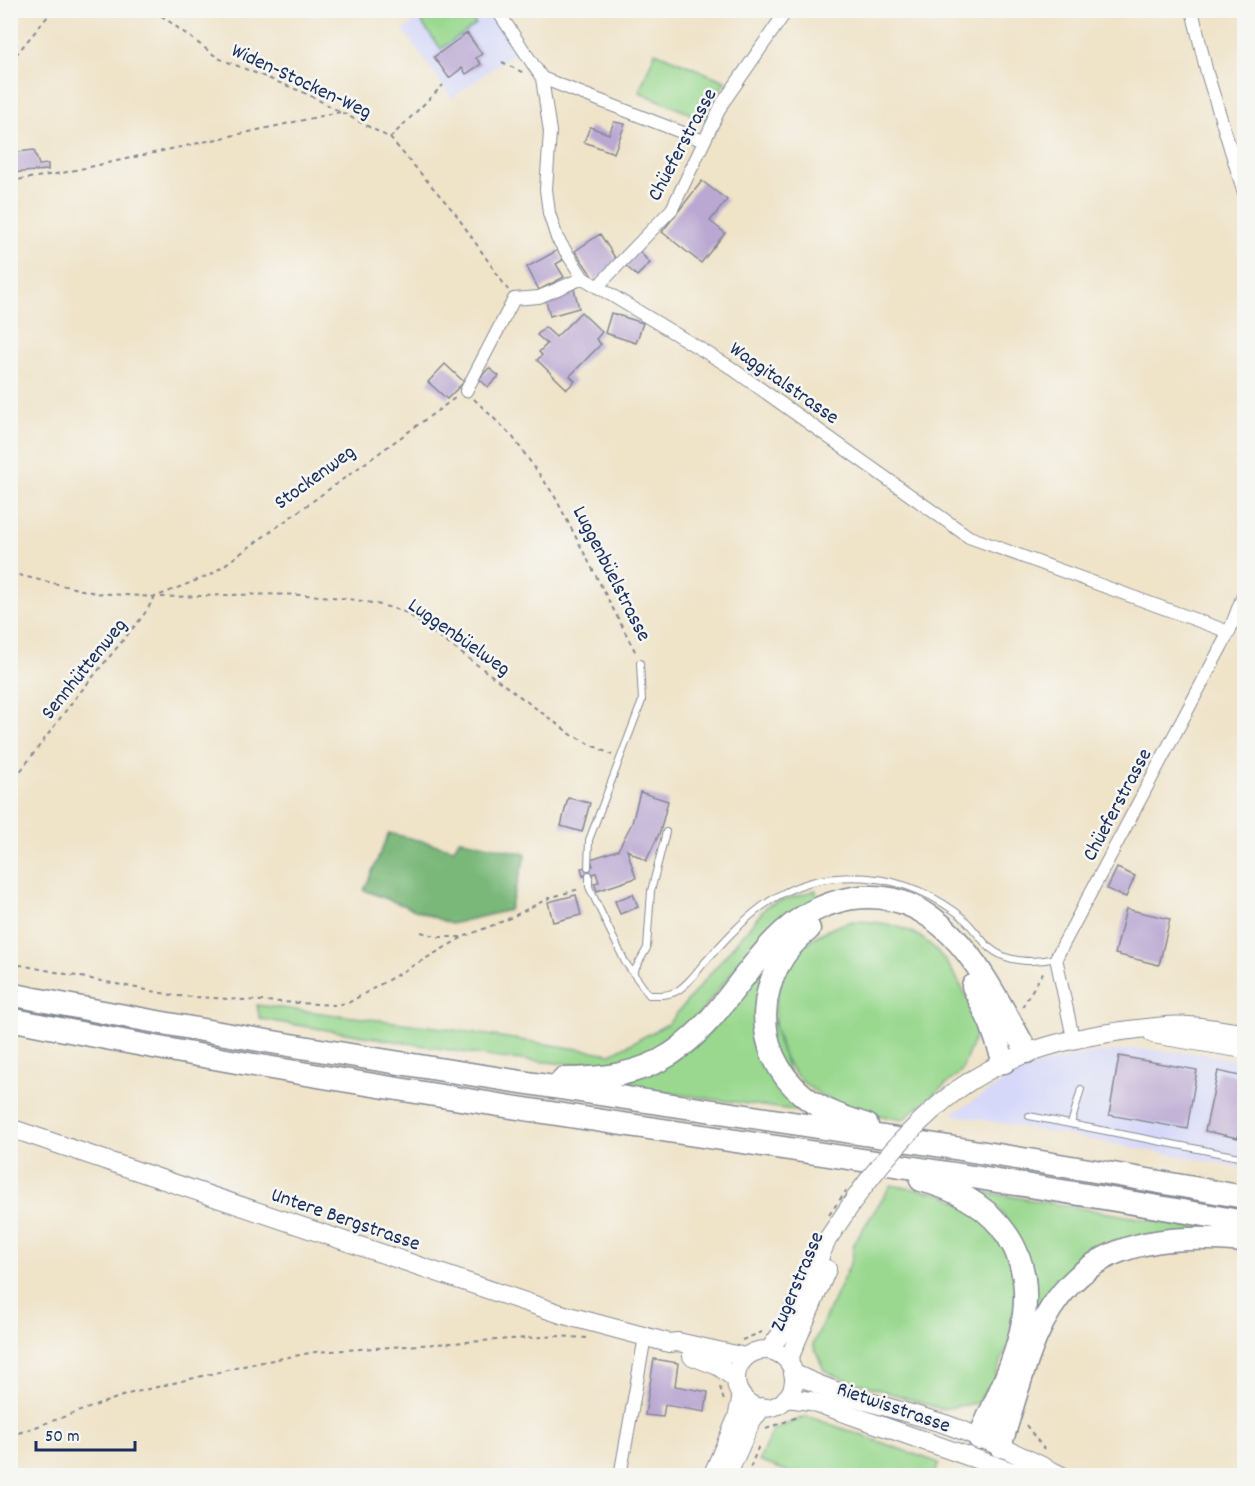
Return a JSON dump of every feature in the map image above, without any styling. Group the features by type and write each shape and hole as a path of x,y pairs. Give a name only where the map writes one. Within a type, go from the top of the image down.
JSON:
{"highway":[{"path":"482,1077 606,1077 628,1073 654,1063 679,1048 698,1031 765,950 789,927 823,906 866,897 911,906 943,926 976,964 1027,1052"},
{"path":"934,1146 835,1114 804,1096 785,1076 769,1042 764,1007 773,973 790,945 816,925 848,913 882,912 915,923 941,943 962,968 983,1005 1004,1062"},
{"path":"10,994 248,1039 1245,1197"},
{"path":"10,1019 228,1060 994,1180 1245,1222"},
{"path":"735,1141 778,1157 934,1184 973,1201 1000,1224 1021,1264 1025,1289 1024,1314 1015,1349 979,1438"},
{"path":"993,1453 1009,1418 1041,1326 1056,1300 1084,1271 1120,1250 1157,1240 1192,1237 1245,1240"}],"main road":[{"name":"Zugerstrasse","path":"769,1350 780,1335 812,1274 826,1240 844,1218 861,1190 897,1144 936,1106 957,1090 1004,1062 1027,1052 1073,1038 1167,1026 1245,1033"},
{"name":"Zugerstrasse","path":"1140,1031 1167,1038 1245,1049"},
{"name":"Untere Bergstrasse","path":"10,1128 561,1314 669,1343 743,1349"},
{"name":"Zugerstrasse","path":"791,1367 843,1228 844,1218"},
{"name":"Untere Bergstrasse","path":"669,1343 676,1350 718,1365 739,1387"},
{"path":"712,1476 737,1418 739,1367 743,1349 769,1350 780,1354 791,1367 793,1387 786,1398 773,1406 762,1407 751,1404 739,1387"},
{"name":"Rietwisstrasse","path":"791,1367 816,1385 947,1425 979,1438 993,1453 1024,1476"},
{"name":"Rietwisstrasse","path":"786,1398 811,1401 993,1453 1062,1476"},
{"path":"727,1476 750,1424 762,1407"}],"street":[{"name":"Waggitalstrasse","path":"497,10 542,78 550,132 546,189 549,213 567,258 583,278 727,365 969,537 1229,632"},
{"name":"Chüeferstrasse","path":"597,287 672,210 722,104 787,10"},
{"path":"1192,10 1207,73 1245,193"},
{"path":"542,78 704,141"},
{"path":"466,391 514,299 539,297 583,278"},
{"name":"Chüeferstrasse","path":"1056,958 1229,632 1245,593"},
{"path":"1056,958 1073,1038"},
{"path":"620,1476 645,1337"}],"lane":[{"name":"Luggenbüelstrasse","path":"588,867 589,840 642,701 640,663"},
{"path":"633,973 647,948 651,891 666,832"},
{"path":"589,875 589,887 633,973 649,995 673,993 695,973 741,921 761,907 795,887 833,878 875,877 908,885 957,912 998,954 1043,961 1056,958"},
{"path":"1071,1124 1081,1089"},
{"path":"1029,1116 1245,1158"}],"path":[{"path":"10,62 53,10"},
{"name":"Widen-Stocken-Weg","path":"154,10 218,58 306,93 390,138 455,213 514,299"},
{"path":"502,62 518,71 542,78"},
{"path":"390,138 443,86"},
{"path":"10,181 73,170 340,112"},
{"name":"Stockenweg","path":"10,573 95,593 155,597 212,574 466,391"},
{"name":"Luggenbüelstrasse","path":"466,391 512,436 554,495 635,647 640,663"},
{"name":"Luggenbüelweg","path":"155,597 342,598 380,603 407,614 558,726 607,751 618,762"},
{"name":"Sennhüttenweg","path":"10,785 143,616 155,597"},
{"path":"10,963 177,996 334,1005 348,1003 463,937 506,920 549,897 589,887"},
{"path":"421,932 439,937 463,937"},
{"path":"1019,1010 1047,966 1056,958"},
{"path":"743,1349 767,1330"},
{"path":"10,1436 128,1394 252,1364 315,1352 557,1336 595,1338"},
{"path":"1009,1418 1026,1424 1047,1453"},
{"path":"747,1476 761,1440"}],"shaded area":[{"path":"430,11 494,11 520,49 452,98 403,30"},
{"path":"1132,1049 1206,1054 1244,1062 1244,1168 951,1114 1017,1074 1040,1065 1074,1056"}],"green space":[{"path":"466,10 476,24 441,49 421,22 436,11"},
{"path":"655,52 725,81 705,120 639,92"},
{"path":"389,833 454,849 459,839 526,854 509,910 451,924 364,890"},
{"path":"816,890 817,899 771,924 684,1033 632,1062 606,1067 499,1058 260,1019 257,1005 435,1027 611,1054 668,1024 768,905"},
{"path":"853,921 880,923 902,928 920,937 934,948 958,981 980,1024 961,1072 902,1120 851,1108 816,1092 805,1084 792,1069 782,1053 777,1034 775,1015 777,996 792,960 816,936"},
{"path":"770,955 762,983 800,1111 617,1086 634,1079"},
{"path":"891,1185 943,1194 983,1217 1007,1249 1018,1283 1009,1343 993,1381 977,1403 941,1409 836,1376 824,1370 813,1344 852,1260 854,1243"},
{"path":"978,1191 1221,1232 1123,1241 1037,1323 1003,1214"},
{"path":"807,1416 939,1463 934,1475 797,1475 759,1461 772,1430"}],"building":[{"path":"467,33 482,54 476,58 481,64 466,74 462,68 449,78 434,57"},
{"path":"614,122 625,124 614,153 584,142 590,127 609,134"},
{"path":"34,150 39,165 48,164 48,170 10,173 10,153"},
{"path":"702,181 727,200 710,221 725,233 701,263 662,232"},
{"path":"600,234 619,264 595,280 575,251"},
{"path":"558,250 563,260 556,264 564,277 539,290 527,267"},
{"path":"639,251 650,263 637,276 625,265"},
{"path":"574,289 579,308 550,316 545,297"},
{"path":"581,312 602,332 596,339 601,344 570,376 575,381 567,389 537,360 542,355 539,352 547,344 537,335 545,327 556,337"},
{"path":"611,313 643,323 636,343 605,333"},
{"path":"445,364 464,382 447,399 428,382"},
{"path":"489,368 499,376 488,387 479,379"},
{"path":"640,792 668,801 660,832 646,861 627,850 636,878 597,891 594,883 599,882 596,873 583,876 581,868 593,866 591,859 618,850 632,823"},
{"path":"568,798 590,803 582,832 561,826"},
{"path":"1117,868 1135,876 1126,897 1107,889"},
{"path":"633,894 638,907 620,914 615,901"},
{"path":"576,895 581,915 553,922 548,902"},
{"path":"1126,909 1170,919 1159,965 1115,954"},
{"path":"1119,1056 1197,1070 1187,1129 1109,1115"},
{"path":"1218,1071 1244,1077 1237,1119 1242,1119 1238,1138 1205,1131"},
{"path":"654,1359 678,1363 675,1386 708,1392 705,1412 665,1405 663,1417 645,1415"}]}
